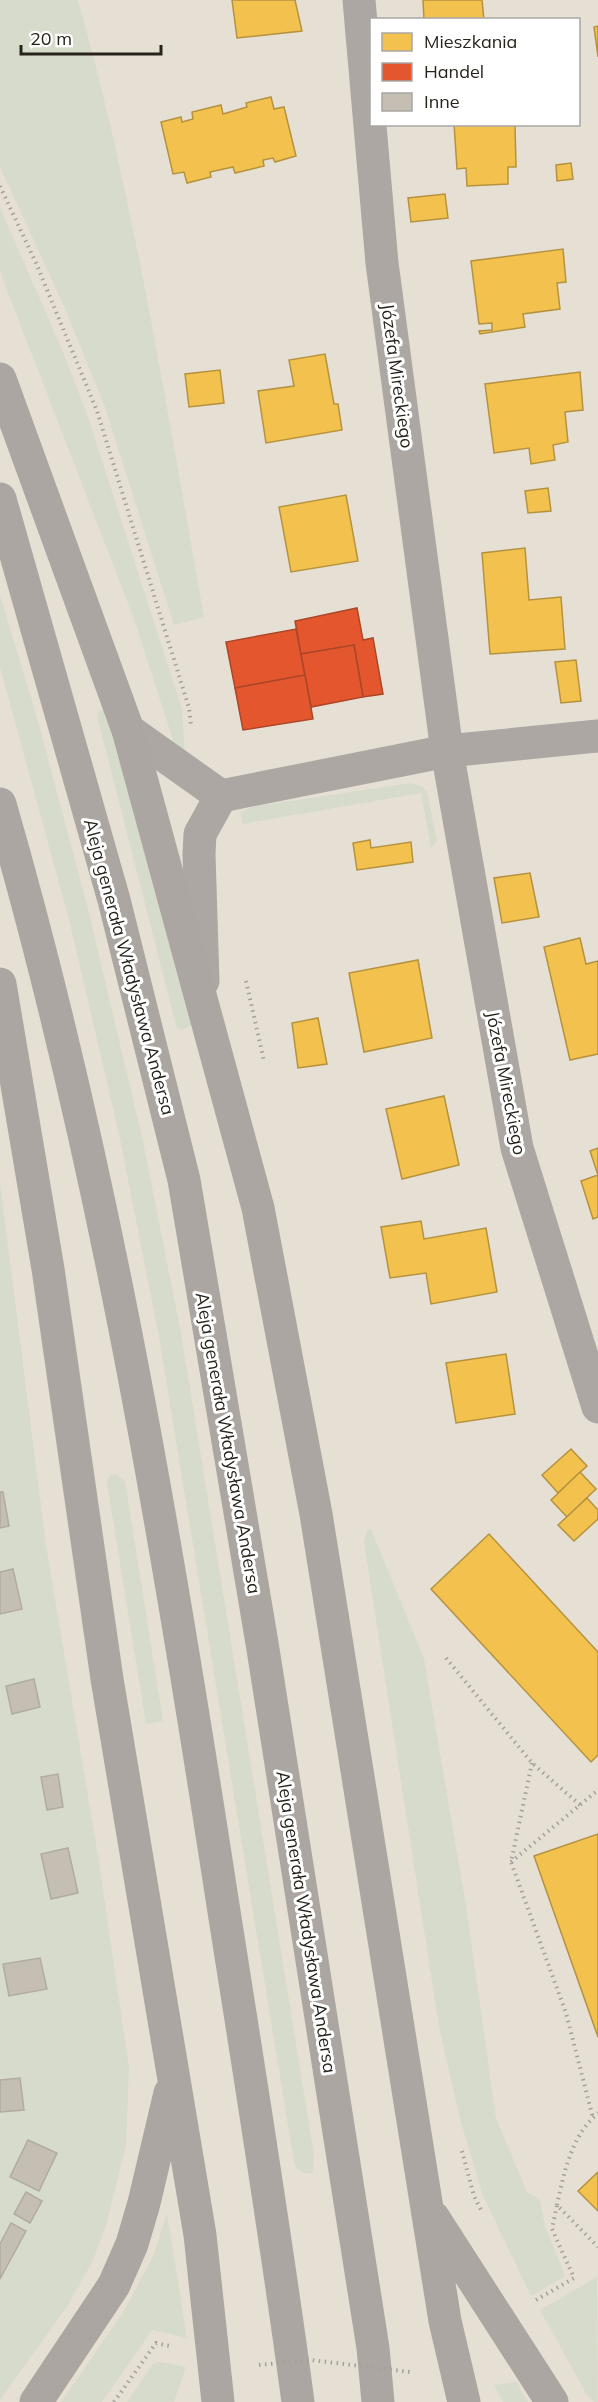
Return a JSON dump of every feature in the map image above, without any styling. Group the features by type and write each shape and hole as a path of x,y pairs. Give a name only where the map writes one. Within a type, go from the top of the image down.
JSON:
{"main road":[{"path":"0,379 128,730 258,1208 314,1502 445,2321 465,2402"},
{"name":"Aleja generała Władysława Andersa","path":"0,500 114,900 184,1180 262,1643 371,2337 378,2402"},
{"path":"0,804 35,926 86,1134 144,1422 182,1637 298,2402"},
{"path":"0,984 48,1269 107,1679 200,2235 218,2402"},
{"path":"36,2402 114,2285 132,2244 174,2077"},
{"path":"427,2207 552,2402"}],"street":[{"name":"Józefa Mireckiego","path":"360,0 370,119"},
{"name":"Józefa Mireckiego","path":"371,126 382,262 447,751 517,1149 598,1407"},
{"path":"128,730 221,796 447,751 598,736"},
{"path":"204,1004 200,834 221,796"}],"path":[{"path":"0,186 40,272 97,411 189,708 192,729"},
{"path":"446,1658 532,1764 580,1805"},
{"path":"532,1764 511,1862 566,2013 593,2118"},
{"path":"511,1862 598,1790"},
{"path":"527,2305 574,2278 552,2229 565,2168 577,2139 598,2113"},
{"path":"557,2205 598,2247"},
{"path":"259,2365 311,2360 410,2372"}],"green space":[{"path":"0,0 78,0 117,153 133,230 204,617 174,625 105,407 64,306 0,167"},
{"path":"0,208 61,347 87,414 182,709 185,753 177,752 133,616 0,272"},
{"path":"0,595 38,721 88,909 142,1137 181,1333 314,2155 313,2172 306,2174 296,2168 293,2156 159,1337 119,1134 70,924 0,667"},
{"path":"103,710 107,713 194,1024 183,1030 177,1029 97,716 98,711"},
{"path":"411,783 423,787 427,792 437,841 431,848 421,793 243,824 240,812 256,806"},
{"path":"0,1183 46,1545 99,1862 129,2068 126,2145 106,2226 92,2262 68,2305 0,2400"},
{"path":"115,1474 125,1481 163,1721 146,1724 107,1483 109,1476"},
{"path":"371,1529 424,1659 466,1906 496,2118 527,2192 540,2200 545,2226 565,2276 531,2296 483,2196 460,2119 439,2027 364,1542 367,1530"},
{"path":"167,2213 187,2338 152,2330 102,2402 61,2402 122,2314 153,2257"},
{"path":"597,2277 598,2402 594,2402 587,2395 540,2310"},
{"path":"160,2362 186,2367 174,2402 127,2402 153,2364"},
{"path":"516,2382 528,2402 503,2402 494,2385"}],"building: Mieszkania":[{"path":"232,0 295,0 302,31 237,38"},
{"path":"423,0 482,0 484,18 424,18"},
{"path":"598,26 598,57 594,27"},
{"path":"271,97 274,109 284,107 296,156 275,162 273,158 263,160 264,166 235,173 233,167 210,172 211,177 187,183 184,172 173,174 161,122 181,117 182,122 193,119 192,112 221,105 223,114 247,107 246,103"},
{"path":"454,126 515,126 516,167 508,167 508,184 467,186 466,168 457,169"},
{"path":"571,163 573,179 557,181 556,165"},
{"path":"445,194 448,218 411,222 408,198"},
{"path":"563,249 566,282 557,283 560,309 523,314 525,327 480,334 479,331 492,330 492,323 479,324 471,261"},
{"path":"325,354 334,404 338,404 342,430 266,443 258,391 294,386 289,360"},
{"path":"220,370 224,403 189,407 185,374"},
{"path":"580,372 583,410 565,412 568,442 553,445 555,460 531,464 529,448 494,453 485,384"},
{"path":"548,488 551,511 528,513 525,491"},
{"path":"346,495 358,561 291,572 279,507"},
{"path":"525,548 529,600 561,597 565,649 490,654 482,553"},
{"path":"576,660 581,701 561,703 555,662"},
{"path":"370,840 371,848 411,842 413,862 357,870 353,843"},
{"path":"530,873 539,917 502,923 494,878"},
{"path":"580,938 586,964 598,961 598,1054 570,1060 544,947"},
{"path":"418,960 432,1038 364,1052 349,973"},
{"path":"318,1018 327,1064 298,1068 292,1023"},
{"path":"444,1096 459,1165 402,1179 386,1109"},
{"path":"598,1148 598,1175 590,1151"},
{"path":"598,1175 598,1217 593,1219 581,1181"},
{"path":"421,1221 424,1239 486,1228 497,1292 431,1304 426,1273 390,1278 381,1227"},
{"path":"506,1354 515,1414 456,1423 446,1363"},
{"path":"571,1449 587,1466 558,1493 542,1475"},
{"path":"580,1472 596,1489 567,1517 551,1500"},
{"path":"587,1498 598,1510 598,1519 574,1541 558,1525"},
{"path":"489,1534 598,1652 598,1755 591,1762 431,1589"},
{"path":"598,1834 598,2037 534,1856"},
{"path":"598,2172 598,2211 578,2191"}],"building: Handel":[{"path":"357,608 363,640 373,638 383,694 363,697 354,645 301,654 295,621"},
{"path":"296,629 305,675 235,688 226,642"},
{"path":"354,645 363,697 311,707 301,654"},
{"path":"305,675 313,719 243,730 235,688"}],"building: Inne":[{"path":"0,1492 3,1492 9,1526 0,1528"},
{"path":"13,1569 22,1609 0,1614 0,1572"},
{"path":"34,1679 40,1707 12,1714 6,1686"},
{"path":"58,1774 63,1807 47,1810 41,1777"},
{"path":"68,1848 78,1893 51,1899 41,1854"},
{"path":"40,1958 47,1989 9,1996 3,1964"},
{"path":"20,2078 24,2110 0,2112 0,2080"},
{"path":"28,2140 57,2153 39,2191 10,2177"},
{"path":"26,2192 42,2201 30,2223 14,2214"},
{"path":"11,2223 26,2231 0,2279 0,2244"}]}
